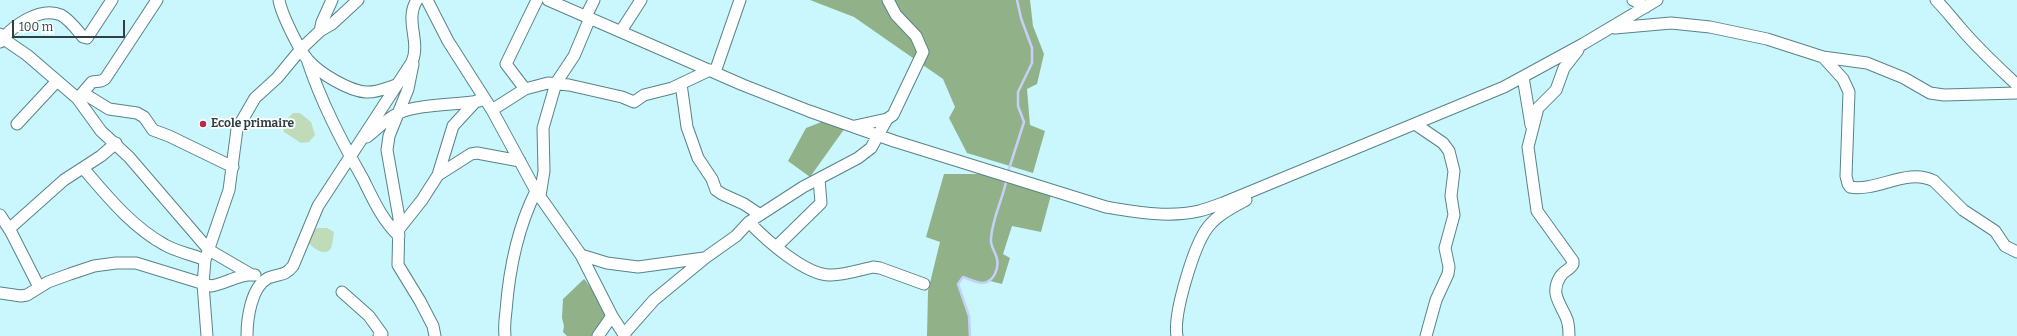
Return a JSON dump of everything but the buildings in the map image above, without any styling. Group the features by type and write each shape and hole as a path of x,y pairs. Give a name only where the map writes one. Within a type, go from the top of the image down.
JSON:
{"street":[{"path":"112,0 87,38 83,37 67,19 54,13 28,18 17,24 1,38 57,81 80,95 109,109 137,113 144,117 153,130 169,136 233,167"},
{"path":"80,95 92,82 101,81 105,78 157,0"},
{"path":"279,0 284,16 307,59 327,112 378,210 399,232"},
{"path":"320,32 322,22 332,0"},
{"path":"207,336 203,284 207,255 229,190 237,129 246,111 255,98 277,78 301,49 320,32 332,24 358,0"},
{"path":"83,168 122,211 152,237 171,249 207,255 252,275 268,279 287,274 293,266 318,206 412,62 416,47 411,14 417,0"},
{"path":"428,0 448,41 481,101 492,110 538,194 581,255 612,316 624,335 654,300 705,258 736,236 759,214 818,179 858,158 871,148 888,119 893,115 923,52 916,36 896,16 888,0"},
{"path":"525,89 506,64 537,0"},
{"path":"548,0 569,4 588,17 713,71 787,102 855,126 878,136 1106,207 1141,213 1198,211 1278,181 1504,87 1583,44 1657,0"},
{"path":"505,336 508,288 515,256 524,219 538,194 544,171 542,132 556,83 574,56 594,0"},
{"path":"621,31 641,0"},
{"path":"492,110 525,89 542,83 556,83 622,96 632,102 636,102 644,95 667,90 713,71 740,0"},
{"path":"1633,0 1646,7"},
{"path":"1936,0 1987,56 2017,85"},
{"path":"1610,28 1652,23 1692,24 1767,38 1823,57 1867,63 1904,78 1930,92 1944,95 2017,93"},
{"path":"1569,336 1568,322 1558,302 1556,290 1560,277 1570,270 1573,261 1536,211 1533,174 1528,147 1538,108 1556,90 1564,68 1583,44"},
{"path":"1823,57 1827,64 1843,79 1849,92 1846,176 1850,187 1864,187 1902,178 1928,178 1934,181 1971,216 1995,231 2005,246 2017,252"},
{"path":"307,59 322,73 349,87 366,92 396,85"},
{"path":"412,62 413,66 408,90 389,136 387,150 399,218 398,265 420,301 438,335"},
{"path":"1523,77 1532,129"},
{"path":"17,124 57,81"},
{"path":"681,84 687,127 698,158 714,182 716,190 744,204 759,214"},
{"path":"80,95 102,131 116,143 207,255"},
{"path":"358,145 399,113 411,109 481,101"},
{"path":"399,232 438,175 453,126 481,101"},
{"path":"855,126 888,119"},
{"path":"1415,124 1442,143 1449,151 1454,171 1450,196 1454,215 1445,248 1449,267 1448,274 1436,300 1426,336"},
{"path":"9,229 64,180 83,168 116,143"},
{"path":"438,175 472,154 477,153 520,160"},
{"path":"776,248 821,203 818,179"},
{"path":"1176,335 1184,287 1198,247 1208,226 1226,211 1278,181"},
{"path":"0,216 9,229 39,287"},
{"path":"749,222 776,248 808,268 832,275 873,267 880,268 924,284"},
{"path":"581,255 618,265 638,267 705,258"},
{"path":"0,293 21,296 27,295 39,287 94,266 129,263 189,278 203,284 222,284 244,276 252,275"},
{"path":"247,336 247,320 251,304 260,287 268,279"},
{"path":"342,292 368,316 381,335"},
{"path":"598,336 612,316"}],"green space":[{"path":"810,0 1030,0 1033,26 1044,54 1037,84 1027,89 1030,125 1045,131 1033,173 967,153 949,118 955,107 943,79 854,17"},
{"path":"293,113 300,113 311,122 315,135 309,142 301,143 284,132 284,124"},
{"path":"824,121 845,128 810,177 788,161 806,128"},
{"path":"944,174 980,174 1051,195 1041,232 1012,226 1003,254 1010,258 1002,284 990,281 983,283 963,277 958,284 969,316 970,336 927,336 928,291 940,242 926,237"},
{"path":"318,228 327,228 334,232 332,246 328,251 321,252 317,250 305,239 312,231"},
{"path":"584,279 594,292 603,309 605,314 604,323 597,336 567,336 563,332 563,299"}],"waterway":[{"path":"1009,169 1024,122 1018,106 1018,92 1032,63 1032,48 1021,18 1017,0"},
{"path":"970,336 969,316 958,284 963,277 978,282 987,282 995,274 997,263 996,256 991,245 991,239 995,217 1006,182"}],"place":[{"name":"Ecole primaire","path":"203,124"}]}
